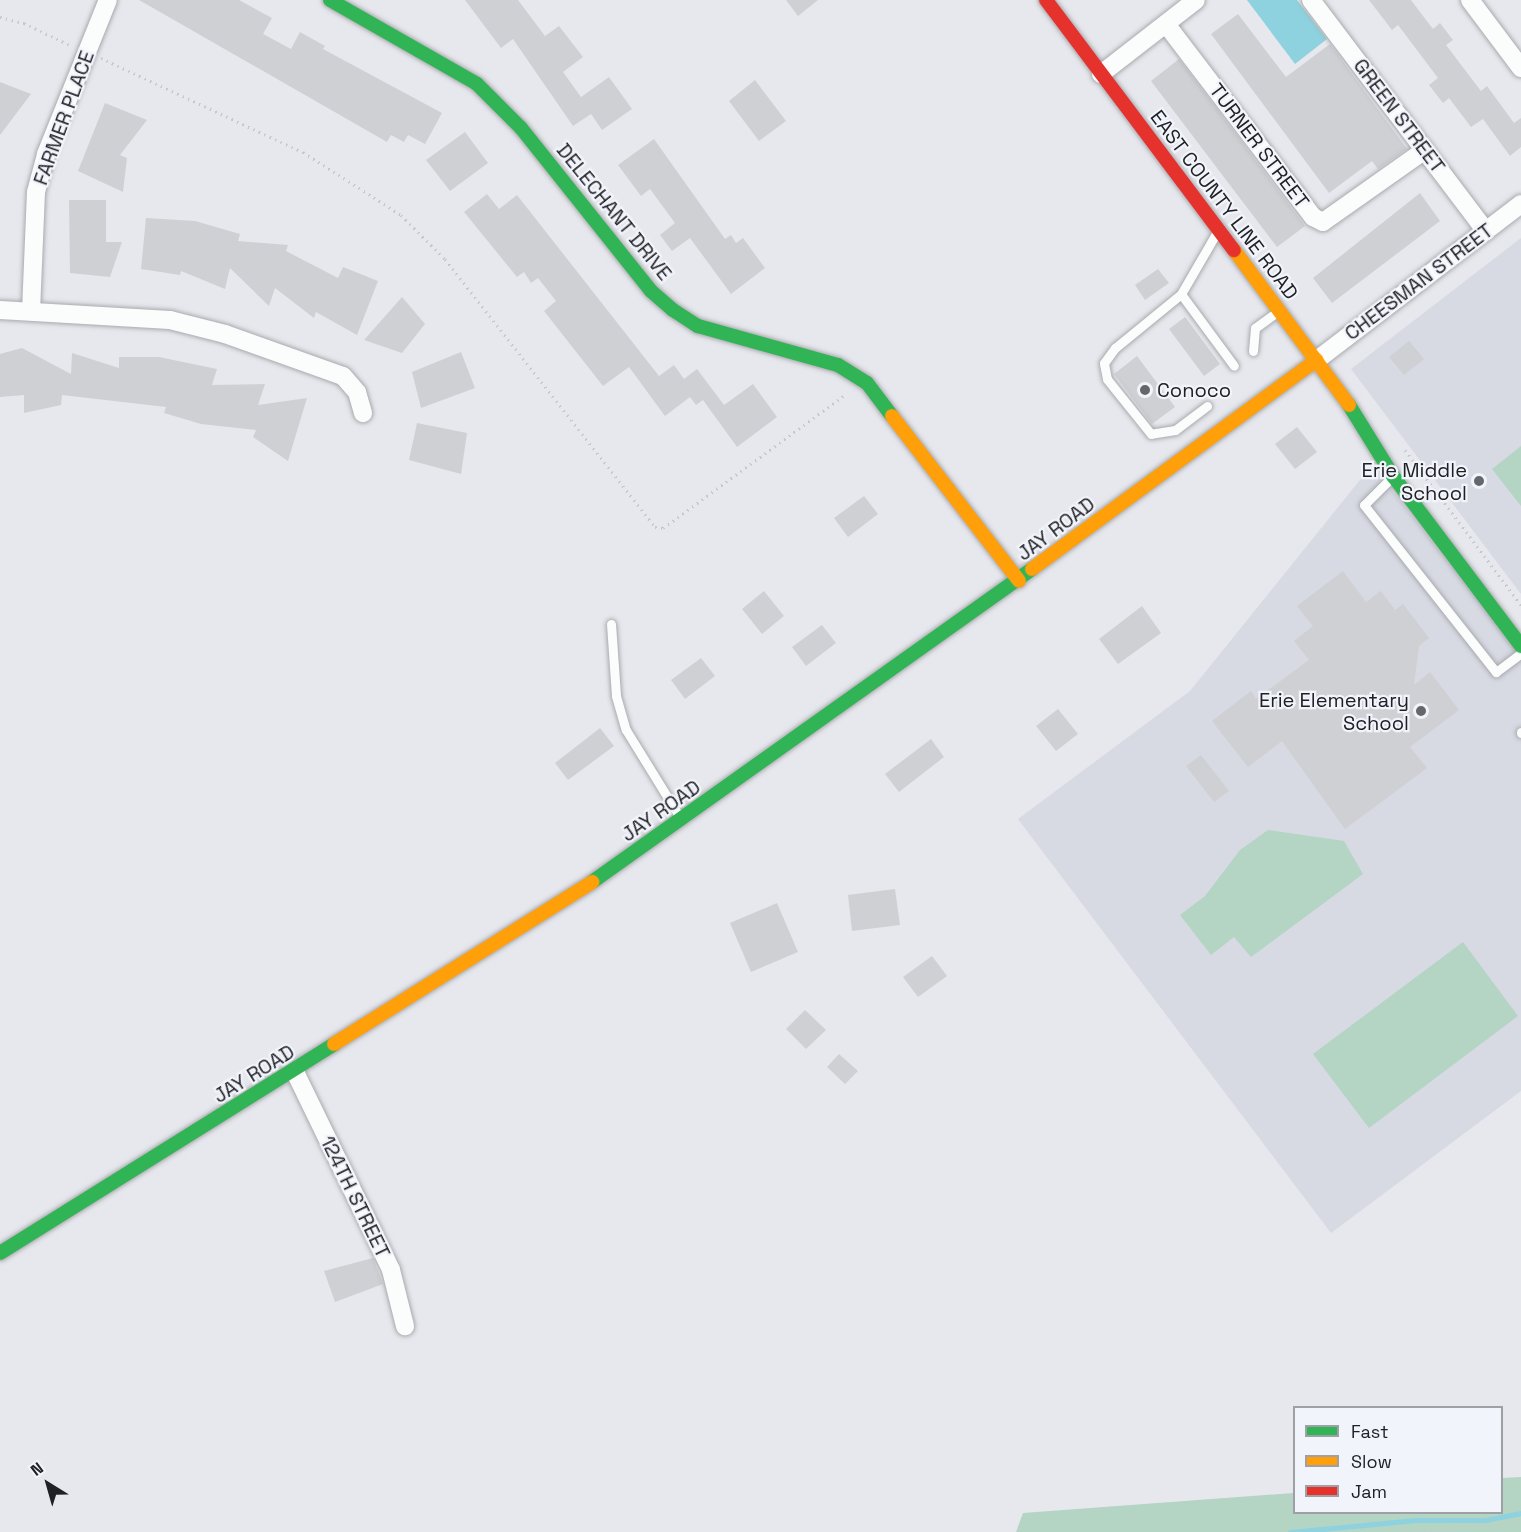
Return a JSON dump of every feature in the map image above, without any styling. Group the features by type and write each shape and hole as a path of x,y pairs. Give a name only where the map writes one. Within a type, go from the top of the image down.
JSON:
{"street":[{"name":"FARMER PLACE","path":"31,311 36,192 46,154 108,0"},
{"name":"DELECHANT DRIVE","path":"330,0 477,84 521,128 651,291 673,310 698,326 837,365 867,383 1019,581"},
{"name":"EAST COUNTY LINE ROAD","path":"1046,0 1317,360 1371,435 1393,476 1521,646"},
{"path":"1101,74 1196,0"},
{"name":"GREEN STREET","path":"1311,0 1486,231"},
{"path":"1470,0 1521,68"},
{"name":"TURNER STREET","path":"1166,24 1313,217 1323,222 1425,150"},
{"name":"CHEESMAN STREET","path":"1317,360 1521,204"},
{"path":"0,310 170,320 225,334 343,376 357,392 363,413"},
{"name":"JAY ROAD","path":"0,1253 295,1072 682,821 1019,581 1317,360"},
{"name":"EAST COUNTY LINE ROAD","path":"1371,435 1405,466 1521,620"},
{"name":"124TH STREET","path":"295,1072 391,1270 405,1326"}],"lane":[{"path":"1207,406 1175,430 1151,434 1107,380 1104,363 1115,348 1181,294 1218,230"},
{"path":"1181,294 1233,366"},
{"path":"1253,351 1255,328 1279,310"},
{"path":"1393,476 1364,506 1496,672 1521,653"},
{"path":"611,624 615,696 626,730 682,821"}],"path":[{"path":"0,17 24,23 303,152 401,215 445,259 655,527 663,528 845,395"},
{"path":"1401,445 1521,605"},
{"path":"1401,1532 1521,1523"}],"shaded area":[{"name":"Erie Middle School","path":"1521,238 1521,594 1351,369"},
{"path":"1372,465 1521,656 1521,1091 1331,1233 1018,819 1190,691"}],"green space":[{"path":"1521,446 1521,506 1492,469"},
{"path":"1268,830 1344,841 1363,874 1251,957 1234,937 1211,955 1180,915 1205,896 1240,850"},
{"path":"1463,942 1518,1016 1369,1128 1313,1054"},
{"path":"1521,1477 1521,1532 1016,1532 1023,1513 1293,1493 1293,1514 1503,1514 1503,1478"}],"water":[{"path":"1247,0 1297,0 1327,39 1295,64"}],"building":[{"path":"139,0 239,0 272,18 263,34 291,49 300,32 325,46 323,49 442,113 425,144 408,135 404,142 391,135 387,142"},
{"path":"465,0 518,0 545,36 559,26 583,57 563,72 581,97 609,77 632,109 602,130 591,114 573,126 513,39 501,48"},
{"path":"786,0 818,0 798,16"},
{"path":"1369,0 1411,0 1433,29 1440,23 1453,40 1446,45 1481,91 1487,86 1514,123 1521,118 1521,147 1510,156 1483,119 1471,127 1449,98 1443,103 1429,85 1438,78 1398,25 1392,30"},
{"path":"1238,14 1286,77 1330,44 1407,149 1378,169 1372,161 1329,193 1211,34"},
{"path":"1179,59 1305,226 1277,247 1151,81"},
{"path":"755,80 786,121 759,141 729,101"},
{"path":"0,82 31,94 0,135"},
{"path":"105,103 147,120 120,155 127,158 123,192 78,171"},
{"path":"465,132 488,163 450,191 426,160"},
{"path":"654,139 725,239 731,235 736,243 743,238 765,268 731,294 690,238 672,251 660,235 675,223 650,189 641,196 618,165"},
{"path":"1420,193 1440,221 1332,303 1313,278"},
{"path":"487,194 499,209 517,195 659,376 674,365 684,379 697,369 724,405 753,384 777,417 737,447 703,400 696,405 690,397 665,416 629,367 603,386 544,311 556,301 538,278 531,283 524,272 517,277 464,212"},
{"path":"69,200 106,200 106,242 122,242 110,277 70,273"},
{"path":"146,218 195,221 240,234 238,241 288,245 286,251 338,278 343,267 378,281 357,335 316,312 314,318 275,288 269,306 230,268 225,289 181,271 180,275 141,269"},
{"path":"1158,269 1169,283 1145,300 1135,285"},
{"path":"402,297 425,324 402,353 364,340"},
{"name":"Conoco","path":"1185,317 1220,364 1204,376 1169,329"},
{"path":"1409,341 1424,359 1404,375 1389,357"},
{"path":"22,348 71,374 72,353 119,368 119,357 159,357 217,369 212,385 265,384 258,405 307,398 288,461 253,437 256,430 201,424 164,413 166,407 62,395 61,405 24,413 24,395 0,397 0,354"},
{"path":"461,352 475,388 421,408 412,372"},
{"name":"Conoco","path":"1137,356 1175,407 1152,424 1114,374"},
{"path":"417,423 467,433 461,474 409,460"},
{"path":"1297,427 1317,452 1295,469 1275,444"},
{"path":"864,496 878,514 848,537 834,518"},
{"name":"Erie Elementary School","path":"1343,571 1366,602 1381,591 1395,610 1403,604 1429,638 1419,646 1414,685 1430,672 1459,710 1410,747 1427,768 1345,829 1282,741 1248,767 1212,721 1251,691 1256,699 1309,660 1294,641 1313,626 1297,606"},
{"path":"764,591 784,616 762,634 742,609"},
{"path":"1142,606 1161,633 1118,664 1099,639"},
{"path":"822,625 836,643 806,666 792,647"},
{"path":"701,658 715,676 685,699 671,680"},
{"path":"1058,709 1078,734 1056,751 1036,726"},
{"path":"600,728 614,746 568,780 555,763"},
{"path":"931,739 944,757 899,792 885,774"},
{"path":"1201,755 1229,791 1214,802 1186,766"},
{"path":"895,889 900,925 852,931 848,895"},
{"path":"777,903 798,952 751,972 730,923"},
{"path":"932,956 947,976 918,997 903,977"},
{"path":"805,1010 826,1030 806,1049 786,1029"},
{"path":"839,1054 858,1071 845,1084 827,1067"},
{"path":"373,1258 383,1284 335,1302 324,1271"}],"waterway":[{"path":"1290,1532 1418,1520 1485,1520 1521,1513"}],"traffic: fast":[{"path":"330,0 477,84 521,128 651,291 673,310 698,326 838,365 867,383 892,416"},
{"path":"1349,405 1393,476 1521,646"},
{"path":"592,882 1032,569"},
{"path":"0,1253 334,1044"}],"traffic: slow":[{"path":"1234,250 1349,405"},
{"path":"1032,569 1317,360"},
{"path":"892,416 1019,581"},
{"path":"334,1044 592,882"}],"traffic: jam":[{"path":"1046,0 1234,250"}],"place":[{"name":"Conoco","path":"1145,390"},
{"name":"Erie Middle School","path":"1479,481"},
{"name":"Erie Elementary School","path":"1421,711"}]}
